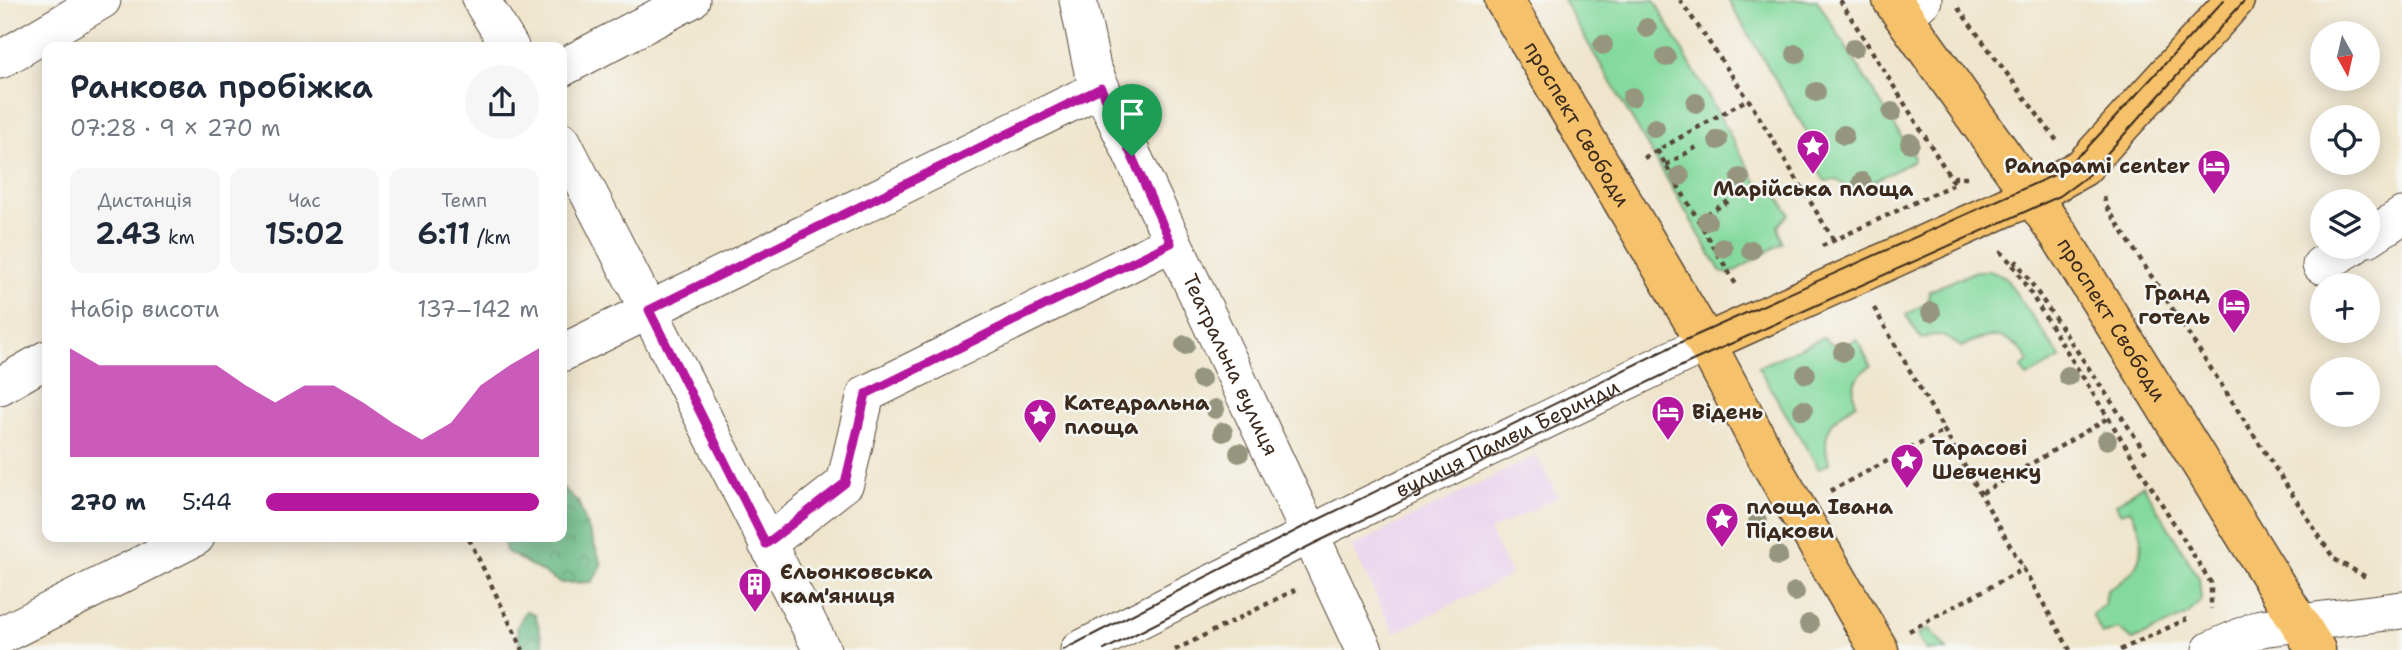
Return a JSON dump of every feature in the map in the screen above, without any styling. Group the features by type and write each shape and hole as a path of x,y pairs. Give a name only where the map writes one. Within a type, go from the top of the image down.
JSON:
{"main road":[{"name":"проспект Свободи","path":"1504,0 1706,343 1766,456 1884,646"},
{"path":"1706,343 2033,195 2083,167 2235,0"},
{"name":"проспект Свободи","path":"1906,6 2033,195 2308,636"}],"street":[{"path":"0,60 58,11 102,0"},
{"path":"481,0 507,42"},
{"path":"567,65 691,0"},
{"name":"Театральна вулиця","path":"1078,0 1092,67 1101,88 1171,243 1364,650"},
{"path":"567,351 1101,88"},
{"path":"567,151 822,650"},
{"path":"2380,230 2402,216"},
{"path":"766,544 845,483 866,394 1171,243"},
{"path":"2321,265 2331,259"},
{"name":"вулиця Памви Беринди","path":"1309,535 1706,343"},
{"path":"0,386 42,362"},
{"path":"1079,650 1309,535"},
{"path":"0,636 186,542"},
{"path":"2211,650 2261,628 2308,636 2402,610"}],"path":[{"path":"1680,0 1748,99 1855,275 1946,429 2070,650"},
{"path":"1840,0 1955,184"},
{"path":"1952,0 2062,148"},
{"path":"1644,158 1748,99"},
{"path":"1666,165 1700,145"},
{"path":"1657,150 1738,288"},
{"path":"2104,195 2105,206 2334,559 2367,578"},
{"path":"1698,219 1731,200"},
{"path":"2150,458 2015,263 2211,583 2213,608 2201,613"},
{"path":"1982,493 2108,418"},
{"path":"1825,495 1946,429"},
{"path":"470,542 523,650"},
{"path":"1884,646 2025,568"},
{"path":"1175,650 1302,586"},
{"path":"2120,650 2189,618"}],"shaded area":[{"path":"1537,455 1558,497 1489,531 1511,575 1394,633 1352,547"}],"green space":[{"path":"1563,0 1654,0 1762,192 1774,190 1789,213 1778,226 1782,243 1730,274 1721,272"},
{"path":"1728,0 1817,0 1914,157 1912,162 1854,191 1837,180 1825,181 1811,159 1818,151"},
{"path":"1976,271 1989,271 2004,276 2061,358 2027,377 2021,368 2029,361 2022,351 2007,339 1990,337 1961,347 1942,336 1932,335 1921,339 1906,315 1928,302 1929,291"},
{"path":"1824,337 1839,346 1857,339 1871,366 1861,373 1855,382 1856,403 1840,415 1830,428 1826,444 1829,463 1819,469 1758,367"},
{"path":"2143,485 2199,578 2201,600 2188,615 2133,640 2118,629 2102,634 2092,614 2105,605 2107,590 2128,575 2140,556 2142,545 2137,522 2130,510 2120,513 2116,504"},
{"path":"567,492 578,502 602,565 592,582 561,583 506,551 504,542 567,542"},
{"path":"526,611 535,614 545,650 520,650 517,627"},
{"path":"1929,629 1947,650 1926,650 1917,635"}],"tram line":[{"path":"1063,650 1305,526 1679,343 2054,175 2085,150 2224,0"},
{"path":"1104,650 1313,544 1690,362 2060,196 2086,177 2245,0"}],"place":[{"name":"Марійська площа","path":"1813,176"},
{"name":"Panapami center","path":"2214,196"},
{"name":"Гранд готель","path":"2234,335"},
{"name":"Відень","path":"1668,442"},
{"name":"Катедральна площа","path":"1040,445"},
{"name":"Тарасові Шевченку","path":"1907,490"},
{"name":"площа Івана Підкови","path":"1722,549"},
{"name":"Єльонковська кам'яниця","path":"755,614"}],"route":[{"path":"1101,88 1132,156 1171,243 866,394 845,483 766,544 649,310 1101,88"}]}
